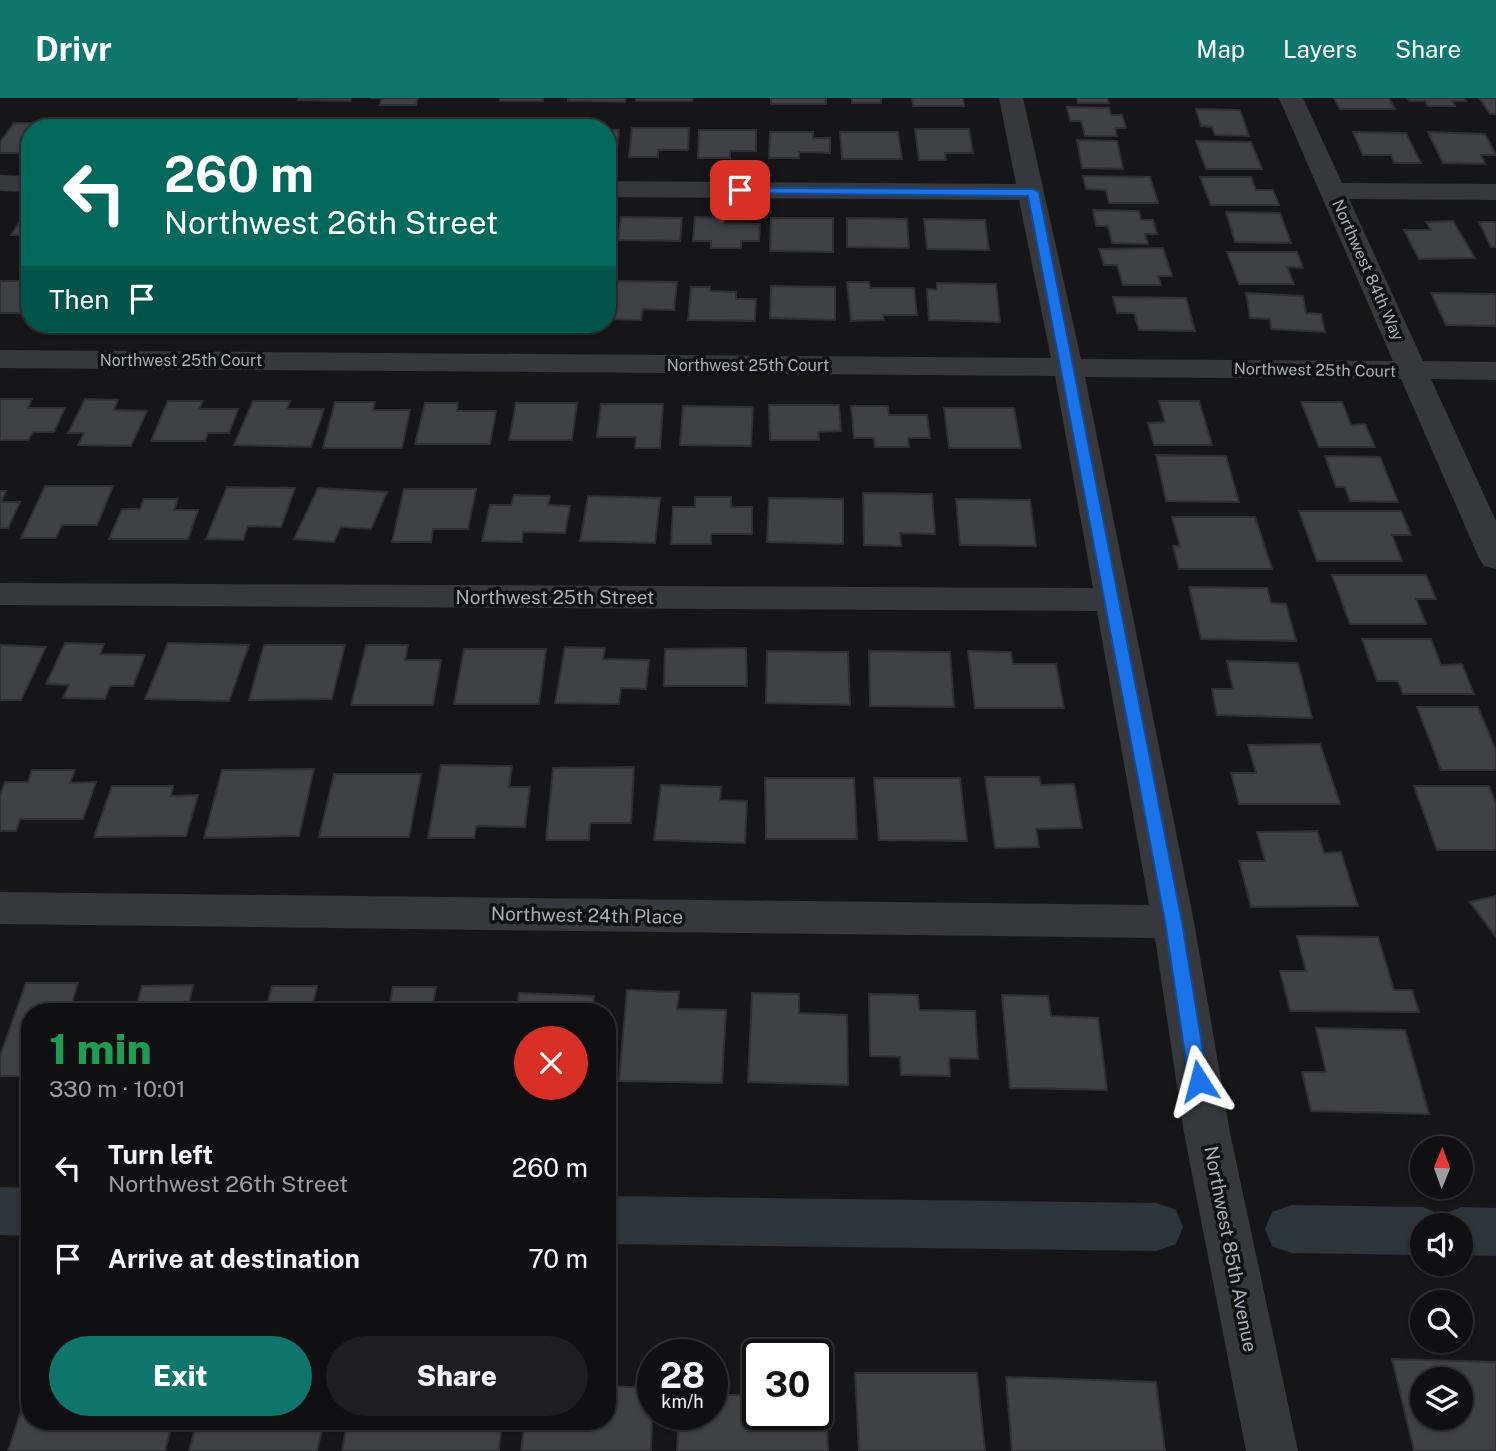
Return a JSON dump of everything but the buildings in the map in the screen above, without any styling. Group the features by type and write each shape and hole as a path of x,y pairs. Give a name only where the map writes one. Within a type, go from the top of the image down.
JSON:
{"street":[{"name":"Northwest 85th Avenue","path":"1011,98 1068,367 1173,922 1207,1133 1272,1451"},
{"name":"Northwest 84th Way","path":"1291,98 1496,558"},
{"path":"0,184 21,184"},
{"path":"616,189 1033,192"},
{"path":"1333,191 1496,192"},
{"name":"Northwest 25th Court","path":"0,359 1496,371"},
{"name":"Northwest 25th Street","path":"0,594 1110,600"},
{"name":"Northwest 24th Place","path":"0,908 1173,922"}],"waterway":[{"path":"0,1211 21,1212"},
{"path":"616,1220 1157,1227"},
{"path":"1291,1229 1410,1231"},
{"path":"1473,1231 1496,1232"}],"route":[{"path":"740,190 1033,192 1173,922 1199,1081"}]}
